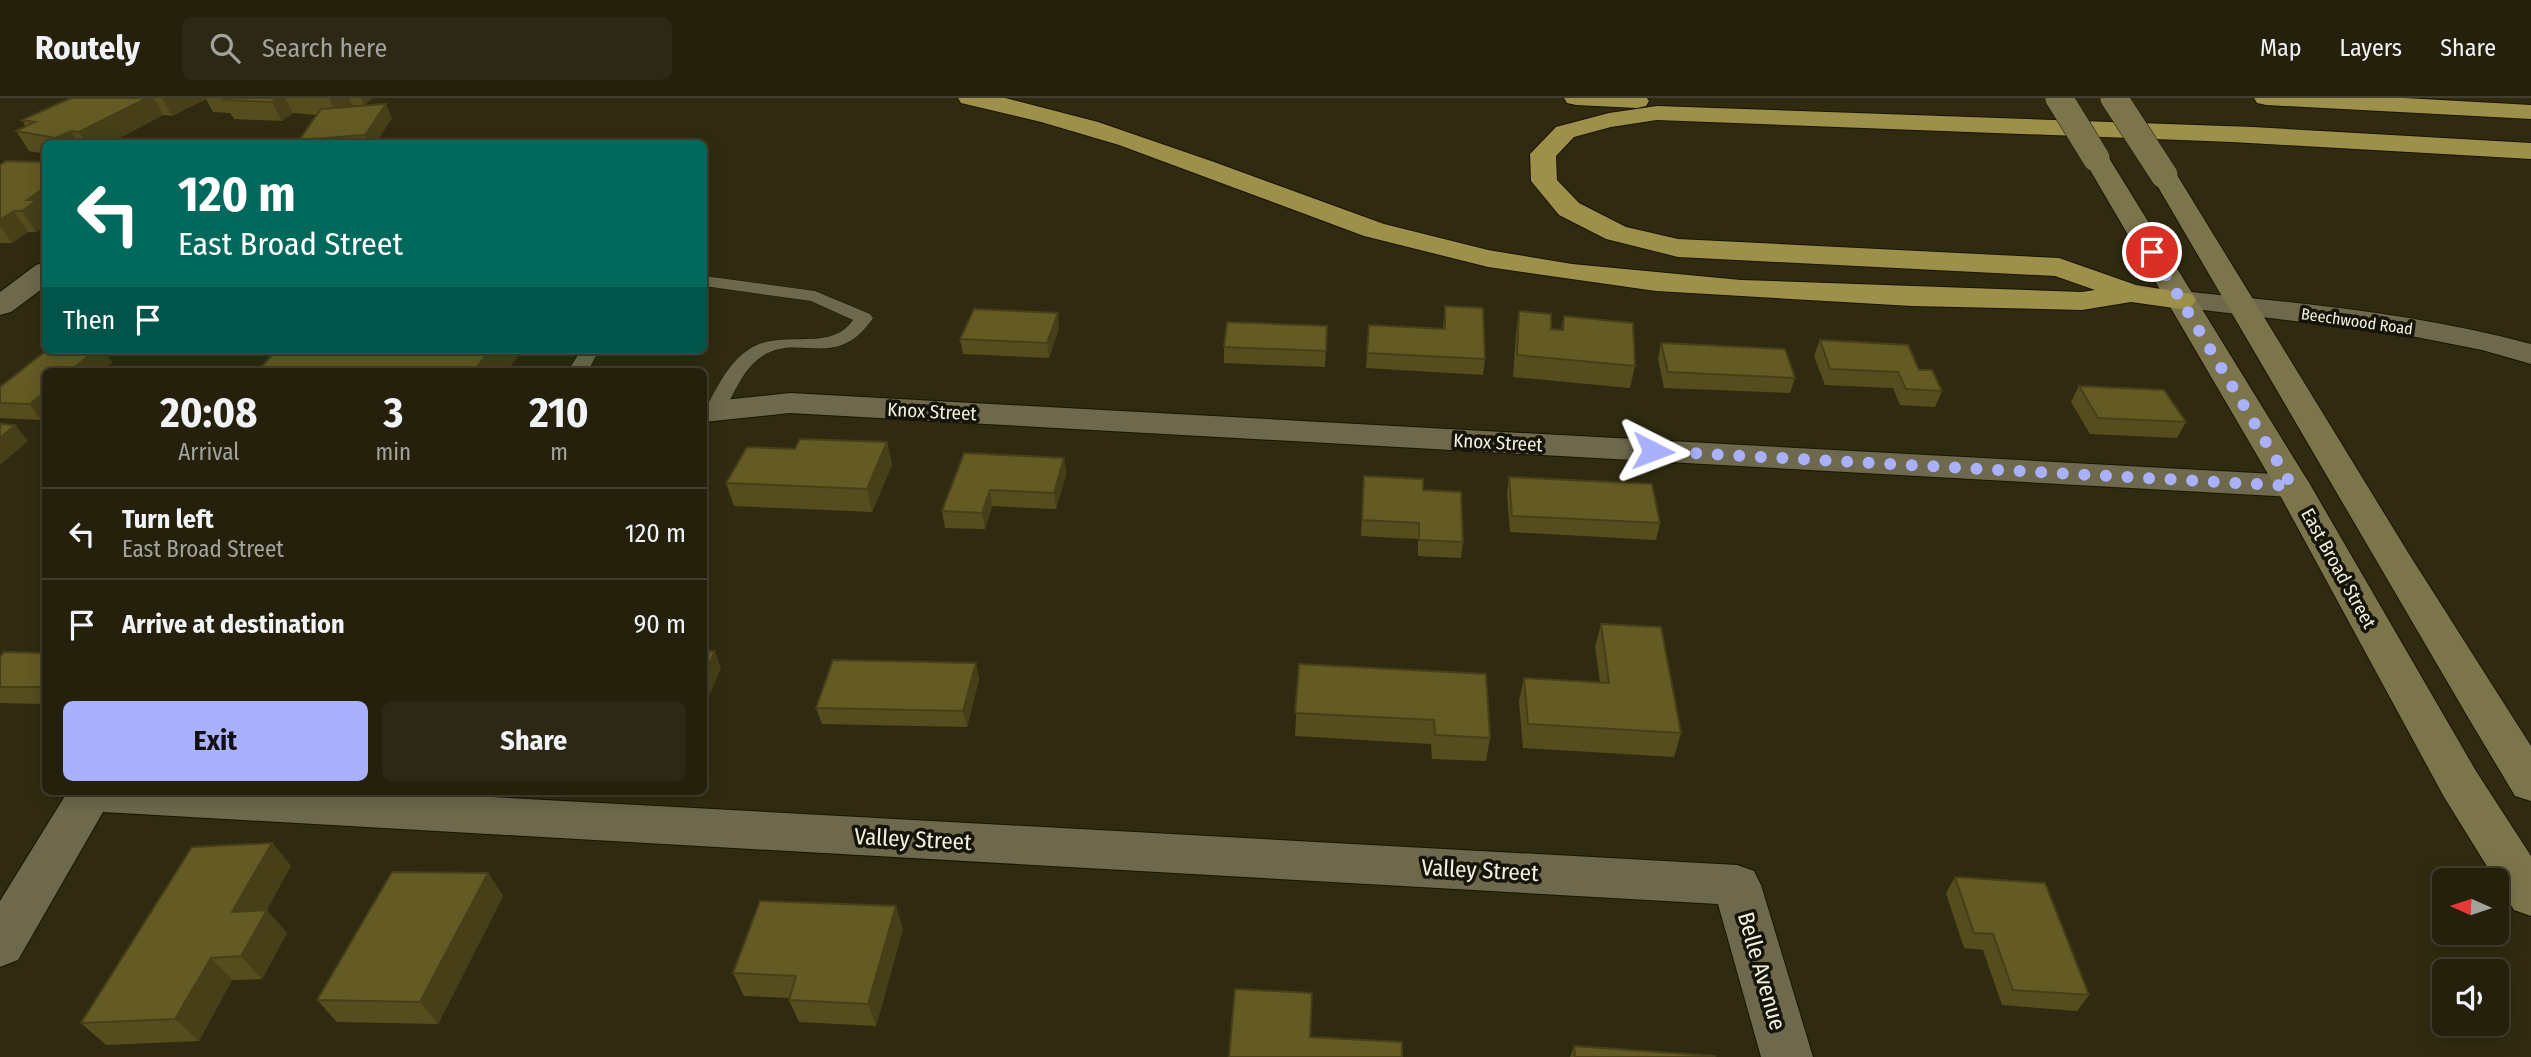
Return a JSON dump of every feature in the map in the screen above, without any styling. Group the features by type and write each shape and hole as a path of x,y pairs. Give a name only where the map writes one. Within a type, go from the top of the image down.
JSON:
{"highway":[{"path":"970,98 1003,104 1150,148 1401,239 1509,265 1630,281 1746,290 2082,301 2131,293"},
{"path":"1576,98 2531,151"},
{"path":"2266,98 2531,112"},
{"path":"2181,300 2131,293 2059,267 1678,248 1616,233 1569,209 1544,181 1543,154 1565,132 1609,120 1657,113 2253,135"}],"main road":[{"name":"East Broad Street","path":"2059,98 2292,486 2460,784 2531,896"},
{"path":"2114,98 2245,307 2483,708 2531,783"}],"street":[{"path":"0,306 42,274"},
{"name":"Beechwood Road","path":"2181,300 2377,322 2492,342 2531,354"},
{"name":"Knox Street","path":"709,412 790,403 2292,486"},
{"path":"0,945 89,795"},
{"name":"Valley Street","path":"144,795 1737,885"},
{"name":"Belle Avenue","path":"1737,885 1787,1057"}],"lane":[{"path":"707,281 815,296 864,318 858,331 838,343 796,343 760,350 741,367 709,412"}],"building":[{"path":"71,98 147,98 79,132 71,131 56,138 16,131 35,122 22,120"},
{"path":"277,98 272,102 223,100"},
{"path":"386,104 365,135 299,140 321,109"},
{"path":"6,161 42,162 42,191 27,200 37,200 22,211 14,211 0,220 0,165"},
{"path":"1445,306 1483,308 1485,359 1367,353 1369,325 1445,329"},
{"path":"974,309 1058,313 1047,343 960,339"},
{"path":"1519,311 1551,314 1551,329 1563,330 1564,316 1633,323 1635,366 1517,355"},
{"path":"1227,322 1327,326 1326,351 1224,347"},
{"path":"1820,340 1908,345 1919,370 1932,370 1942,391 1906,389 1898,372 1830,369"},
{"path":"1661,343 1785,349 1795,378 1668,372"},
{"path":"42,354 91,354 74,368 42,368 42,394 30,404 0,403 0,387"},
{"path":"273,354 487,354 476,368 260,368"},
{"path":"2079,386 2164,390 2186,422 2098,418"},
{"path":"0,424 15,425 0,438"},
{"path":"800,439 887,442 867,489 726,483 747,447 795,449"},
{"path":"964,453 1064,458 1054,493 990,490 982,513 942,511"},
{"path":"1364,476 1423,479 1423,490 1461,492 1463,542 1419,540 1419,523 1362,520"},
{"path":"1509,477 1652,484 1660,523 1512,516"},
{"path":"1601,624 1661,627 1681,733 1528,724 1524,678 1609,683"},
{"path":"707,651 715,651 707,669"},
{"path":"4,652 42,653 42,686 0,687 0,657"},
{"path":"833,660 976,663 963,711 816,708"},
{"path":"1299,664 1486,674 1490,738 1435,735 1434,720 1295,713"},
{"path":"272,843 232,912 267,910 241,956 211,958 175,1019 81,1023 192,847"},
{"path":"392,872 488,873 420,1002 317,1000"},
{"path":"1955,877 2045,883 2089,995 2013,990 1993,934 1974,933"},
{"path":"760,901 896,906 868,1004 789,1000 796,976 733,973"},
{"path":"1235,989 1312,993 1310,1037 1402,1042 1402,1057 1229,1057"},
{"path":"1574,1046 1715,1056 1715,1057 1575,1057"}],"route":[{"path":"1653,451 2292,486 2152,252"}]}
